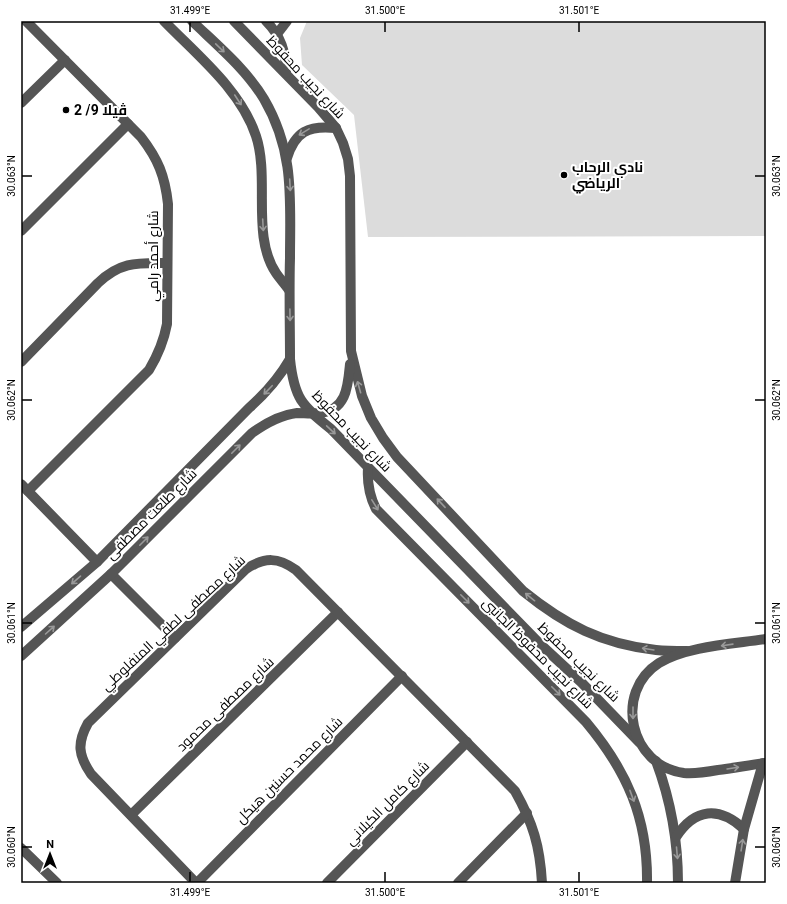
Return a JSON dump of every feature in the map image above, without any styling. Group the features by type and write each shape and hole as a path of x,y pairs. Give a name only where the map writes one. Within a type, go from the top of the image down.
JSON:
{"street":[{"name":"شارع أحمد رامي","path":"24,488 149,370 156,359 167,324 168,204 166,186 161,168 141,137 26,21"},
{"path":"164,21 233,92 247,113 257,137 261,162 263,231 267,252 275,272 290,290"},
{"name":"شارع نجيب محفوظ","path":"192,21 237,65 251,81 263,98 281,137 286,158 290,191 290,359 295,388 302,402 310,413 332,429 368,468 540,644 581,682 656,761"},
{"name":"شارع نجيب محفوظ","path":"234,21 318,107 336,128 343,143 348,159 350,176 351,351 362,396 371,418 383,438 397,457 523,591 546,610 572,625 599,637 628,646 657,650 687,651"},
{"path":"266,21 277,34 283,46 286,60 286,73"},
{"path":"277,34 287,21"},
{"path":"21,103 65,60"},
{"path":"21,231 128,124"},
{"path":"286,158 291,146 304,132 322,126 336,128"},
{"path":"21,362 110,272 133,263 167,263"},
{"name":"شارع طلعت مصطفى","path":"21,656 111,574 252,433 262,426 279,418 297,414 320,413 329,411 336,406 343,399 347,391 351,351"},
{"name":"شارع طلعت مصطفى","path":"21,626 97,562 264,394 279,377 290,359"},
{"name":"شارع نجيب محفوظ الجانبى","path":"368,468 368,489 376,508 586,722 604,744 622,772 641,822 645,846 647,883"},
{"path":"24,488 97,562"},
{"name":"شارع مصطفى لطفي المنفلوطي","path":"196,883 91,774 85,765 81,754 80,743 83,732 88,723 246,569 256,563 266,560 277,560 287,563 296,570 515,791 527,813 536,836 541,860 542,883"},
{"path":"111,574 175,638"},
{"name":"شارع مصطفى محمود","path":"131,816 338,612"},
{"path":"639,742 633,726 632,708 636,690 646,675 659,663 687,651 766,639"},
{"name":"شارع محمد حسنين هيكل","path":"196,883 402,676"},
{"name":"شارع كامل الكيلاني","path":"327,883 467,742"},
{"path":"656,761 670,769 684,773 700,773 764,763 744,829 735,883"},
{"path":"656,761 672,811 676,837 678,883"},
{"path":"458,883 527,813"},
{"path":"676,837 683,826 694,817 708,813 722,814 734,820 744,829"},
{"path":"21,848 57,883"}],"shaded area":[{"name":"نادي الرحاب الرياضي","path":"307,21 766,21 766,236 368,237 354,115 302,65 300,38"}],"place":[{"name":"ڤيلا 9/ 2","path":"66,110"},
{"name":"نادي الرحاب الرياضي","path":"564,175"}]}
